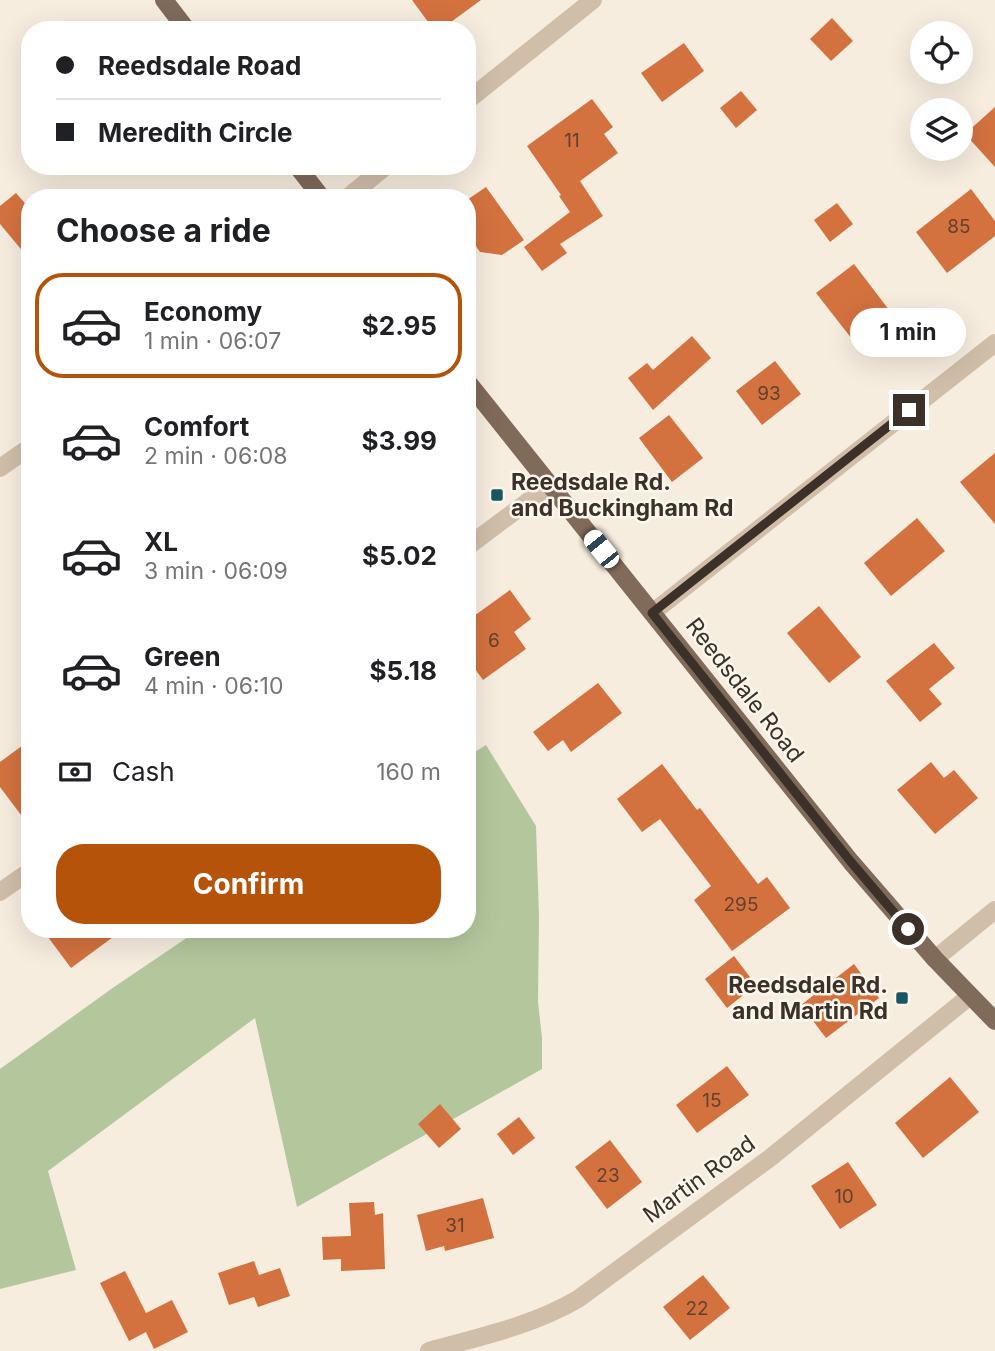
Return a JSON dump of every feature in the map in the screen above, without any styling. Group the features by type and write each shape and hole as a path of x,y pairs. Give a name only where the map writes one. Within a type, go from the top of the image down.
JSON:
{"main road":[{"path":"163,0 180,21"},
{"path":"304,175 315,189"},
{"name":"Reedsdale Road","path":"476,392 851,862 935,959 995,1021"}],"street":[{"path":"476,94 593,0"},
{"path":"358,189 375,175"},
{"path":"652,613 995,342"},
{"path":"0,468 21,453"},
{"path":"476,540 550,485"},
{"path":"0,892 21,877"},
{"path":"935,959 995,910"},
{"name":"Martin Road","path":"429,1351 529,1322 578,1299 769,1158 970,996"}],"green space":[{"path":"486,745 536,826 538,1002 542,1069 297,1207 255,1018 48,1171 76,1270 0,1289 0,1069 187,938 476,938 476,751"}],"building":[{"path":"412,0 481,0 452,21 427,21"},
{"path":"832,18 853,41 831,61 810,39"},
{"path":"684,43 704,71 662,102 641,73"},
{"path":"741,91 757,110 736,128 720,108"},
{"path":"592,99 613,127 604,134 618,153 580,181 603,216 560,244 567,253 542,271 524,247 570,212 527,146"},
{"path":"995,107 995,167 973,143 973,127"},
{"path":"486,187 524,240 502,255 480,252 476,246 476,194"},
{"path":"971,189 995,221 995,236 947,273 916,232"},
{"path":"16,193 21,199 21,249 0,224 0,206"},
{"path":"837,203 853,224 830,242 814,220"},
{"path":"854,264 896,319 859,348 816,293"},
{"path":"692,336 711,358 653,410 628,378 647,363 653,370"},
{"path":"775,361 801,394 762,425 736,391"},
{"path":"669,415 703,458 672,482 639,438"},
{"path":"995,453 995,524 960,482"},
{"path":"917,518 945,551 891,596 864,563"},
{"path":"510,590 531,619 514,632 526,649 483,680 476,670 476,615"},
{"path":"819,606 861,657 829,683 787,633"},
{"path":"934,643 955,668 929,689 942,704 920,722 886,681"},
{"path":"598,683 622,713 571,752 563,740 548,751 533,732"},
{"path":"21,747 21,815 0,787 0,762"},
{"path":"931,762 944,778 954,770 978,798 935,834 897,790"},
{"path":"662,764 697,810 700,808 758,884 767,877 790,908 732,951 694,900 711,886 660,819 642,832 617,799"},
{"path":"49,938 112,938 71,968"},
{"path":"734,956 756,985 727,1008 705,979"},
{"path":"854,964 879,998 826,1038 801,1005"},
{"path":"727,1066 749,1095 697,1133 676,1105"},
{"path":"950,1077 979,1112 923,1158 895,1123"},
{"path":"440,1104 461,1129 439,1148 418,1124"},
{"path":"519,1117 535,1138 513,1155 497,1134"},
{"path":"610,1140 642,1182 607,1209 575,1167"},
{"path":"848,1162 877,1205 840,1229 811,1186"},
{"path":"483,1198 494,1238 445,1251 444,1246 426,1251 417,1215"},
{"path":"374,1202 375,1215 383,1213 385,1269 341,1271 341,1259 323,1260 322,1237 351,1236 349,1203"},
{"path":"254,1261 259,1275 280,1268 290,1296 258,1307 254,1297 229,1305 218,1273"},
{"path":"125,1271 146,1313 172,1300 188,1332 154,1349 146,1332 129,1341 100,1283"},
{"path":"703,1275 730,1308 690,1340 663,1307"}],"place":[{"name":"Reedsdale Rd. and Buckingham Rd","path":"497,495"},
{"name":"Reedsdale Rd. and Martin Rd","path":"902,998"}],"route":[{"path":"908,929 851,862 652,613 909,410"}]}
